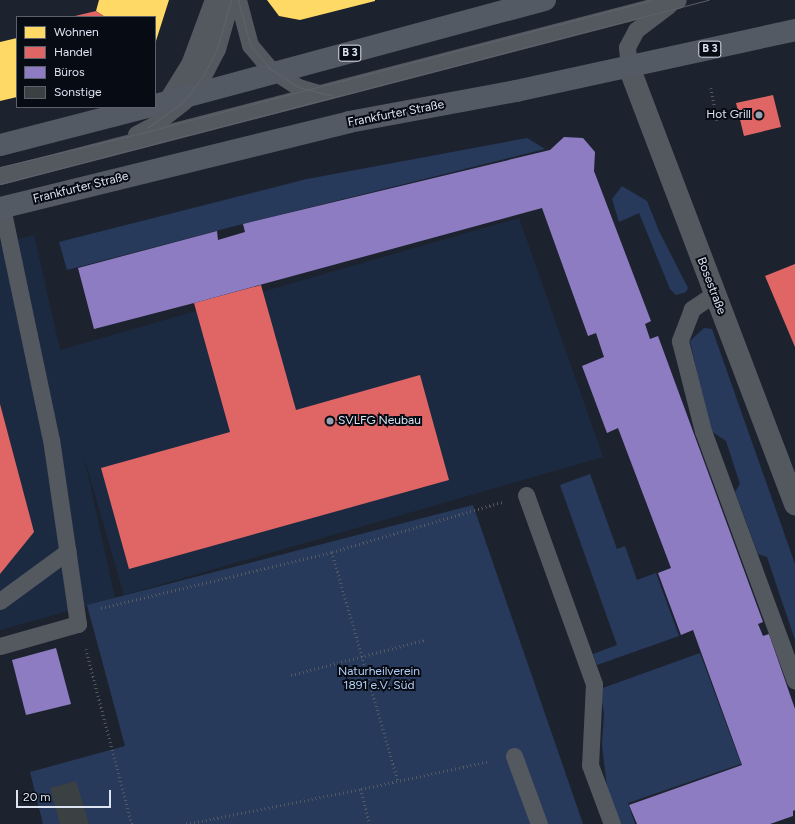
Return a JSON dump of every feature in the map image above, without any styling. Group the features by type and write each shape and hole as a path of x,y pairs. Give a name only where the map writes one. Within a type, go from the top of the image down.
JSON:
{"main road":[{"name":"B 3","path":"170,101 545,0"},
{"name":"Frankfurter Straße","path":"1,208 349,122 516,91 795,30"},
{"path":"0,145 144,108"}],"street":[{"path":"170,101 192,65 216,0"},
{"name":"Bosestraße","path":"629,67 795,505"}],"lane":[{"path":"110,148 154,124 170,113 170,101 203,76 213,58 231,0"},
{"path":"238,0 250,45 275,73 298,87 319,93"},
{"path":"0,176 676,0"},
{"path":"629,67 627,47 636,30 676,0"},
{"path":"629,67 623,43 626,30 642,9"},
{"path":"0,646 78,619 51,440 1,208"},
{"path":"714,294 692,309 680,341 703,431 795,681"},
{"path":"526,495 594,684 590,765 612,824"},
{"path":"0,601 68,551"},
{"path":"514,756 539,824"}],"path":[{"path":"711,88 718,120"},
{"path":"132,824 78,619 332,552 526,495"},
{"path":"332,552 398,781"},
{"path":"291,675 424,640"},
{"path":"186,824 361,789 514,756"},
{"path":"361,789 370,824"}],"shaded area":[{"path":"519,218 603,457 124,595 83,453 115,598 0,630 0,244 34,235 60,350"}],"green space":[{"path":"527,138 545,149 231,227 67,270 59,242 307,179"},
{"path":"622,186 647,201 659,231 688,288 686,292 676,295 670,289 639,213 619,222 612,199"},
{"path":"704,328 712,329 795,564 795,640 767,557 758,554 735,492 740,484 726,441 711,431 708,421 690,341"},
{"path":"590,474 617,549 625,546 637,580 656,573 679,636 597,665 593,654 617,645 560,485"},
{"name":"Naturheilverein 1891 e.V. Süd","path":"473,505 583,824 43,824 30,772 125,746 87,605"},
{"path":"700,653 741,764 628,803 635,824 621,824 607,787 602,745 604,714 600,689"}],"building: Wohnen":[{"path":"99,0 169,0 156,41 156,16 104,16 96,11"},
{"path":"267,0 375,1 300,20 279,16"},
{"path":"16,38 16,97 0,101 0,42"}],"building: Handel":[{"path":"96,11 104,16 75,16"},
{"name":"Hot Grill","path":"773,95 781,127 744,136 736,103"},
{"path":"795,264 795,347 765,276"},
{"name":"SVLFG Neubau","path":"261,285 296,410 420,375 449,480 129,569 101,468 230,432 194,303"},
{"path":"0,404 34,532 0,574"}],"building: Büros":[{"path":"564,137 583,138 595,152 594,171 651,321 645,324 650,339 658,336 763,622 758,624 763,636 769,634 795,709 795,810 793,811 793,816 770,824 637,824 629,805 742,765 693,630 681,635 658,573 671,568 618,428 607,433 582,366 604,357 596,333 588,336 542,208 94,329 78,268 217,231 218,240 245,232 243,224 550,150"},
{"path":"56,648 71,704 26,715 12,660"}],"building: Sonstige":[{"path":"76,781 89,824 60,824 50,788"}],"tram line":[{"path":"147,128 184,101 203,76 217,49 231,0"},
{"path":"238,0 250,45 269,68 298,87 333,96"},
{"path":"0,167 137,134 652,0"},
{"path":"0,184 708,0"}],"place":[{"name":"Hot Grill","path":"759,115"},
{"name":"SVLFG Neubau","path":"330,421"}]}
